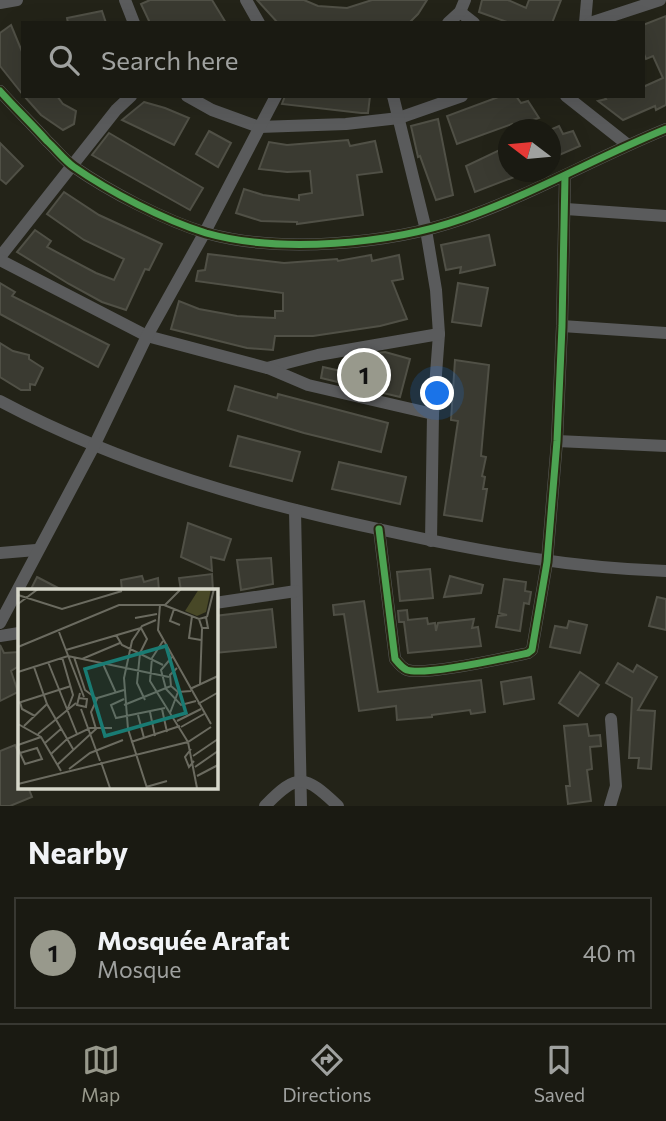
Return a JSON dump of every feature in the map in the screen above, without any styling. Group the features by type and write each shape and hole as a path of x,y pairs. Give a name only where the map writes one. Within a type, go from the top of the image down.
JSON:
{"street":[{"path":"0,3 17,0"},
{"path":"125,0 133,21"},
{"path":"246,0 258,21"},
{"path":"585,21 587,0"},
{"path":"596,21 660,0"},
{"path":"450,21 463,6 473,21"},
{"path":"0,91 72,166 135,204 205,232 236,239 279,243 351,241 426,230 527,194 628,145 666,130"},
{"path":"129,98 116,110 0,258 147,336 268,368 308,385 433,414"},
{"path":"191,98 212,110 259,127 346,124 399,118 456,98"},
{"path":"0,623 36,550 94,446 147,336 275,98"},
{"path":"394,98 426,230 436,290 439,334 433,414 431,541"},
{"path":"569,98 628,145"},
{"path":"379,529 395,659 405,670 477,664 533,650 547,562 557,441 565,176"},
{"path":"566,209 666,216"},
{"path":"562,326 666,333"},
{"path":"268,368 318,355 439,334"},
{"path":"0,401 94,446 179,476 295,510 431,541 547,562 666,571"},
{"path":"557,441 666,446"},
{"path":"295,510 301,806"},
{"path":"0,553 36,550"},
{"path":"217,603 296,591"},
{"path":"0,636 18,633"},
{"path":"610,806 616,786 611,719"},
{"path":"265,806 289,785 301,781 318,787 338,806"}],"building":[{"path":"150,0 212,0 225,21 149,21 141,4"},
{"path":"257,0 304,0 318,6 347,8 372,0 427,0 411,21 276,21"},
{"path":"482,0 508,0 526,8 529,0 561,0 553,21 504,21 479,12"},
{"path":"102,11 105,21 68,21 67,18"},
{"path":"666,16 666,105 656,110 655,106 623,120 598,101 605,98 645,98 645,86 663,78 653,56 646,59 645,57 645,24"},
{"path":"11,25 21,49 21,92 0,66 0,33"},
{"path":"26,98 58,98 63,104 76,111 74,124 63,130 41,115"},
{"path":"284,98 370,98 368,113 282,104"},
{"path":"496,98 517,98 521,103 528,101 539,118 498,119 498,129 457,144 447,116"},
{"path":"144,102 189,118 174,145 122,120"},
{"path":"438,119 453,195 436,200 420,156 418,157 411,126"},
{"path":"561,130 563,134 573,131 580,146 561,154"},
{"path":"209,131 231,143 218,167 196,154"},
{"path":"109,133 203,188 190,210 92,155"},
{"path":"348,140 350,146 375,141 382,172 357,175 363,215 297,224 261,221 236,213 244,189 263,195 299,200 299,195 312,193 310,171 259,169 269,142 287,145"},
{"path":"0,143 23,166 6,184 0,179"},
{"path":"498,151 498,182 501,182 475,192 466,166"},
{"path":"64,192 99,215 162,244 149,270 145,269 126,310 102,302 17,252 35,230 51,241 47,247 114,280 124,259 84,240 47,214"},
{"path":"489,235 495,265 460,273 461,267 446,270 441,245"},
{"path":"208,254 284,263 338,261 371,255 372,261 399,255 403,279 392,281 407,319 313,336 275,336 273,350 247,348 171,329 179,301 199,309 237,316 275,318 275,311 283,311 283,293 196,281 198,271 205,270"},
{"path":"0,283 15,292 12,296 109,345 98,367 0,314"},
{"path":"458,283 488,288 481,326 452,322"},
{"path":"0,343 13,351 29,355 29,359 43,368 35,385 30,384 30,390 21,390 0,377"},
{"path":"385,352 410,359 400,397 321,378 323,367 341,371 346,360 363,356 376,358 378,353"},
{"path":"455,360 489,365 481,456 486,457 482,476 485,477 483,489 487,489 482,521 444,515 458,421 451,420"},
{"path":"235,386 277,398 278,394 388,423 381,452 228,410"},
{"path":"238,436 300,452 292,481 230,466"},
{"path":"339,462 406,477 400,504 332,489"},
{"path":"188,523 231,539 224,560 211,557 212,571 181,557"},
{"path":"271,558 273,584 241,590 237,560"},
{"path":"430,569 433,598 400,601 397,572"},
{"path":"212,574 213,589 181,589 179,578"},
{"path":"142,576 144,582 158,578 159,589 122,589 121,580"},
{"path":"450,576 483,585 481,593 444,597"},
{"path":"37,577 60,589 31,589"},
{"path":"504,579 526,582 525,591 531,592 529,604 524,603 520,631 496,627 498,616 507,615 499,613"},
{"path":"657,597 666,599 666,630 649,626"},
{"path":"364,601 378,692 481,680 485,712 471,714 470,710 397,720 396,706 359,711 344,614 334,615 333,605"},
{"path":"272,609 276,647 217,653 217,616"},
{"path":"407,610 408,620 427,618 428,624 435,623 436,631 438,623 474,619 472,628 478,627 481,646 408,653 404,622 399,622 398,611"},
{"path":"569,621 587,625 580,653 550,647 555,626 567,628"},
{"path":"0,645 4,653 18,652 18,667 11,671 18,692 0,701"},
{"path":"618,663 633,672 637,665 657,677 638,710 655,711 651,769 638,768 639,758 629,758 632,698 606,683"},
{"path":"580,672 599,685 578,716 559,703"},
{"path":"531,677 534,699 504,704 501,682"},
{"path":"587,724 589,736 600,735 601,746 590,747 592,769 587,770 591,801 568,804 566,786 570,786 564,726"},
{"path":"15,745 18,752 18,788 28,788 32,797 10,806 0,806 0,751"}],"cycle path":[{"path":"0,91 67,161 104,186 155,213 206,233 267,243 369,240 434,228 514,198 666,129"},
{"path":"379,529 395,659 402,667 417,671 448,669 532,650 547,562 557,441 565,176"}],"place":[{"name":"Mosquée Arafat","path":"364,375"}]}
